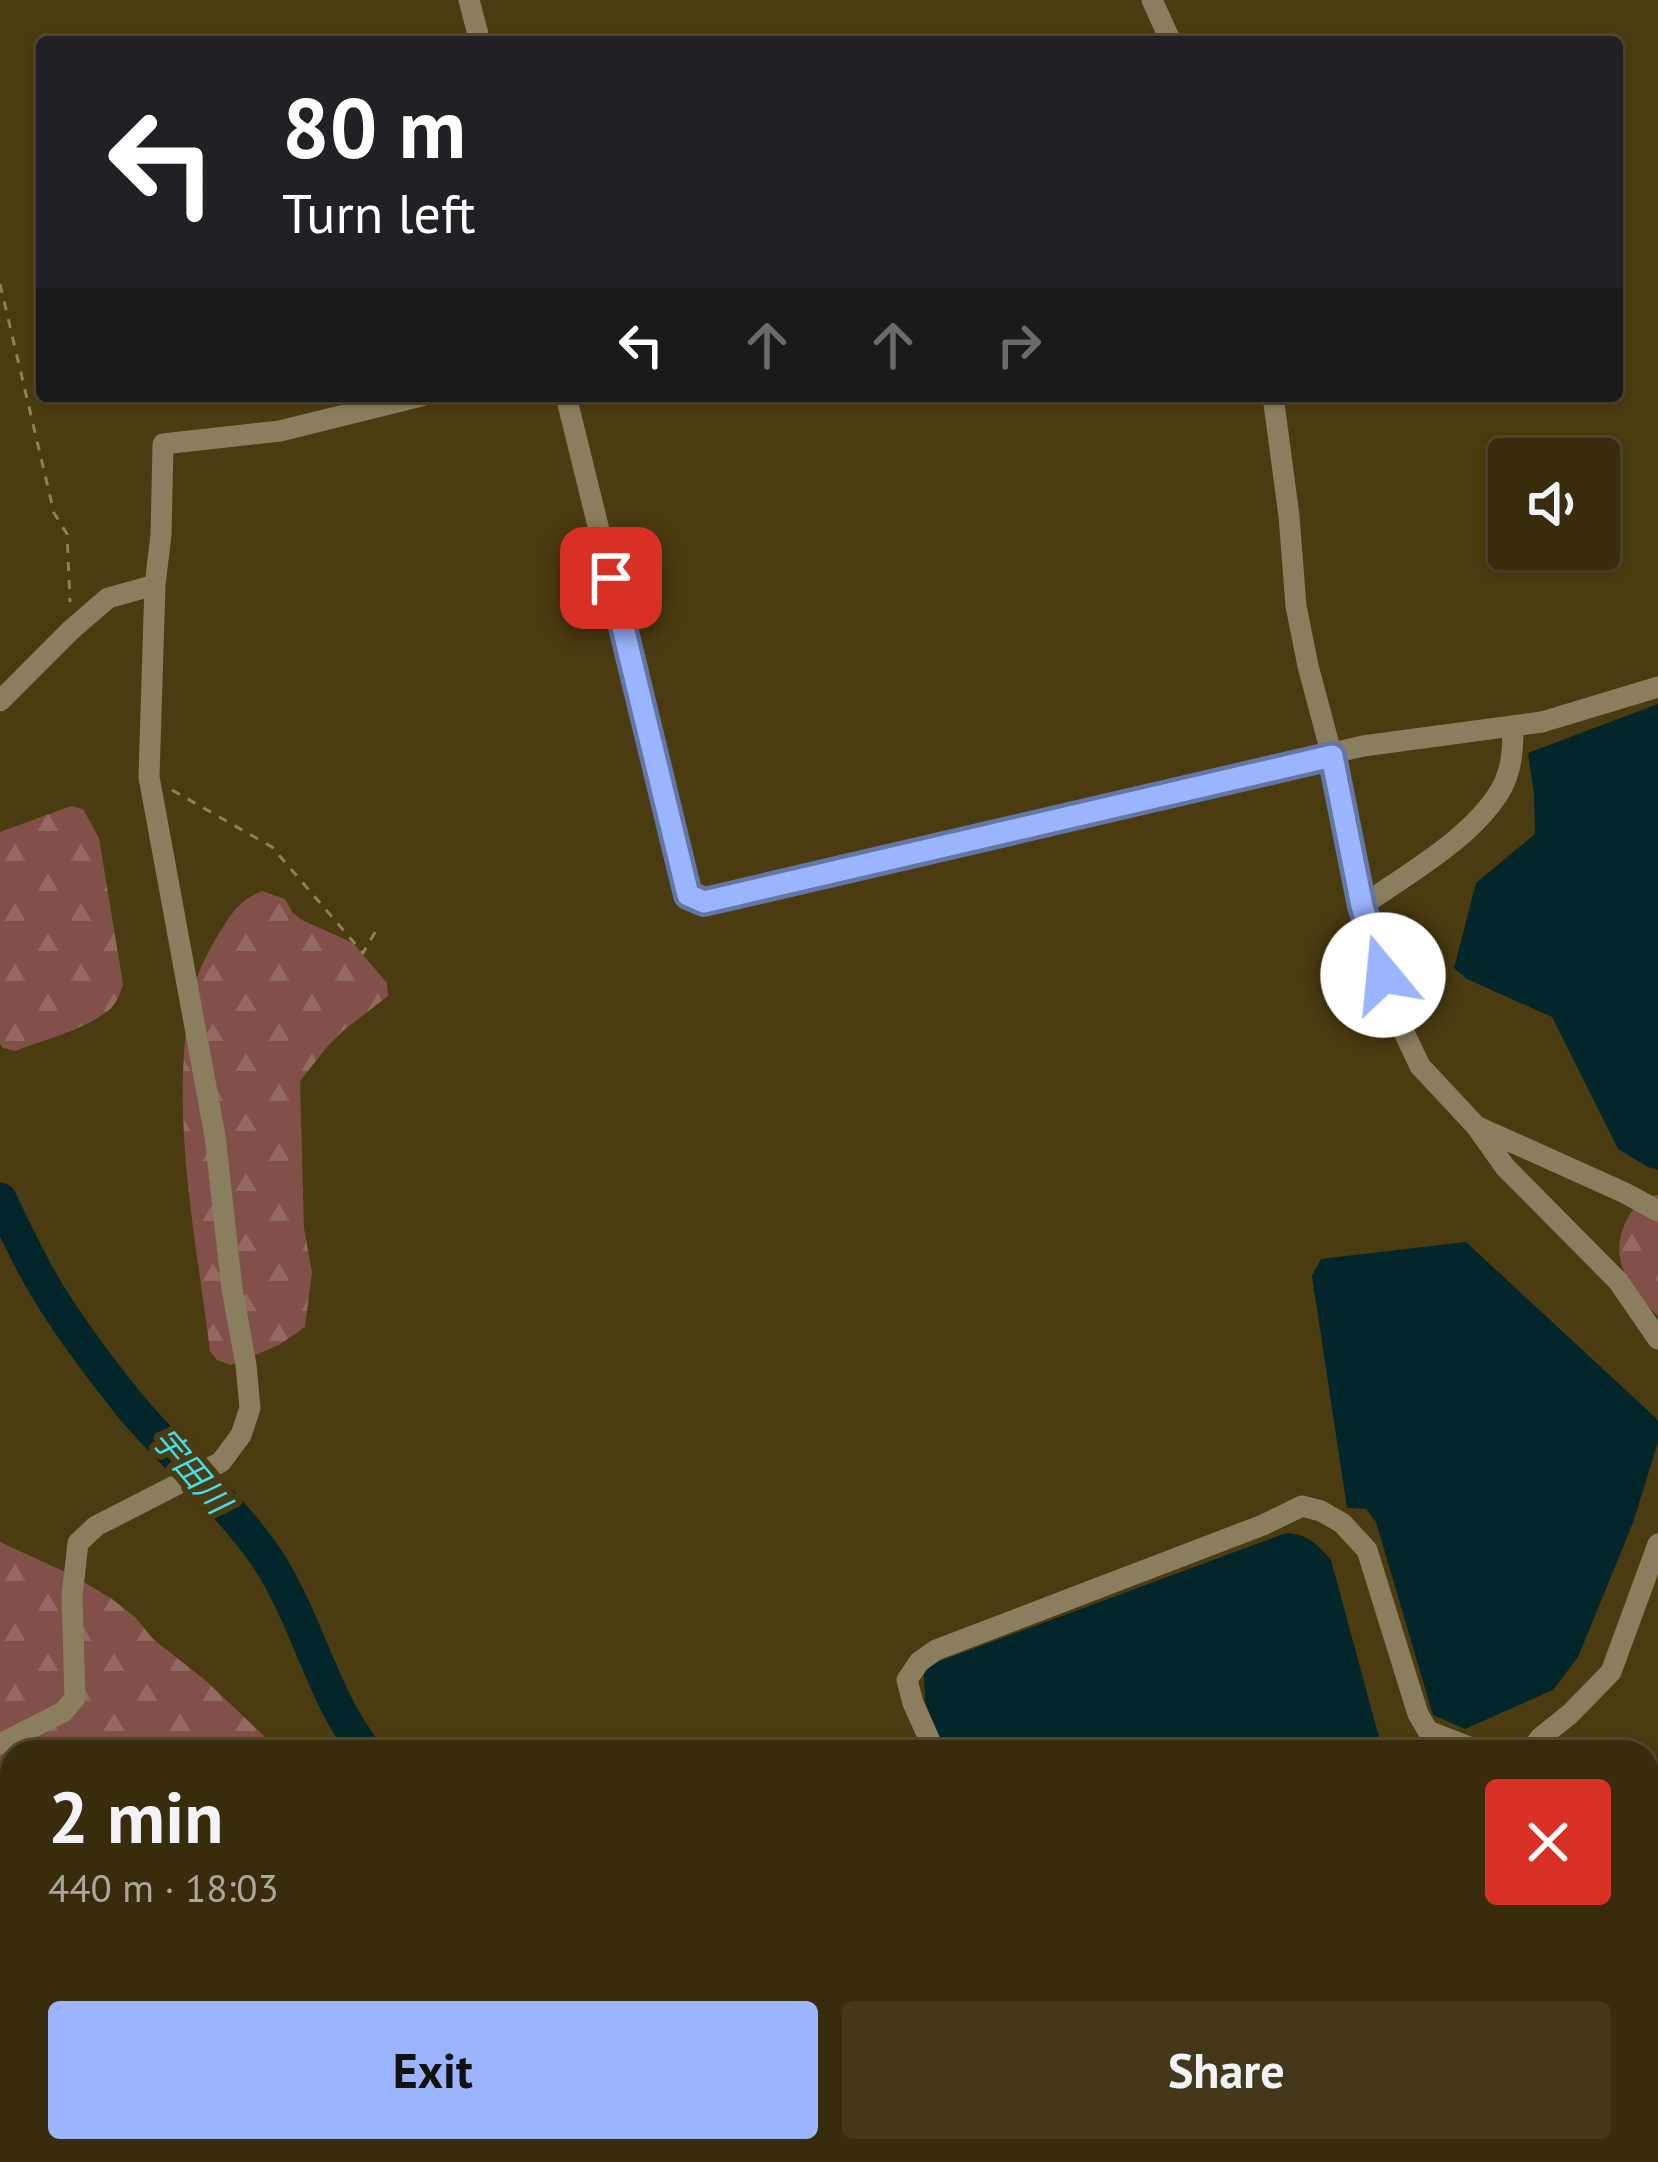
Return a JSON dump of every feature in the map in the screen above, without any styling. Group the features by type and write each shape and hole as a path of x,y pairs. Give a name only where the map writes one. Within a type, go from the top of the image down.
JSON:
{"street":[{"path":"469,0 478,36"},
{"path":"1153,0 1168,36"},
{"path":"8,1740 63,1712 75,1698 72,1596 78,1543 96,1526 220,1462 241,1435 250,1408 215,1136 149,777 163,444 280,431 398,402"},
{"path":"567,402 688,895 704,902 1363,746 1543,722 1658,687"},
{"path":"1274,402 1296,606 1362,906 1394,1009 1420,1066 1476,1126 1505,1167 1618,1281 1658,1339"},
{"path":"0,701 107,598 155,585"},
{"path":"1362,906 1467,830 1501,790 1513,758 1513,726"},
{"path":"1476,1126 1658,1211"},
{"path":"930,1740 907,1679 936,1650 1302,1506 1342,1523 1367,1550 1418,1714 1428,1731 1451,1740"},
{"path":"1539,1740 1611,1672 1658,1544"}],"path":[{"path":"0,284 54,513 67,535 71,630"},
{"path":"149,777 272,847 362,952 377,929"}],"green space":[{"path":"71,806 83,809 99,838 123,984 112,1007 89,1023 15,1051 3,1048 0,832"},
{"path":"262,891 285,899 302,920 353,943 387,983 388,996 344,1030 300,1081 304,1228 312,1272 305,1327 279,1345 231,1365 217,1360 210,1351 187,1177 185,1046 192,994 205,959 236,909"},
{"path":"1658,1195 1658,1316 1630,1283 1619,1245 1634,1208"},
{"path":"0,1542 112,1599 268,1740 0,1740"}],"water":[{"path":"1658,704 1658,1170 1618,1149 1552,1017 1467,979 1454,968 1476,883 1535,834 1528,753"},
{"path":"1466,1242 1658,1420 1658,1442 1633,1523 1578,1657 1553,1690 1465,1729 1433,1715 1376,1522 1366,1509 1347,1508 1312,1276 1321,1259"},
{"path":"1286,1533 1300,1535 1331,1560 1380,1740 940,1740 925,1702 924,1674 932,1664"}],"waterway":[{"name":"宇田川","path":"0,1199 47,1291 94,1359 266,1557 358,1740"}],"route":[{"path":"611,578 688,895 704,902 1332,756 1362,906 1383,975"}]}
